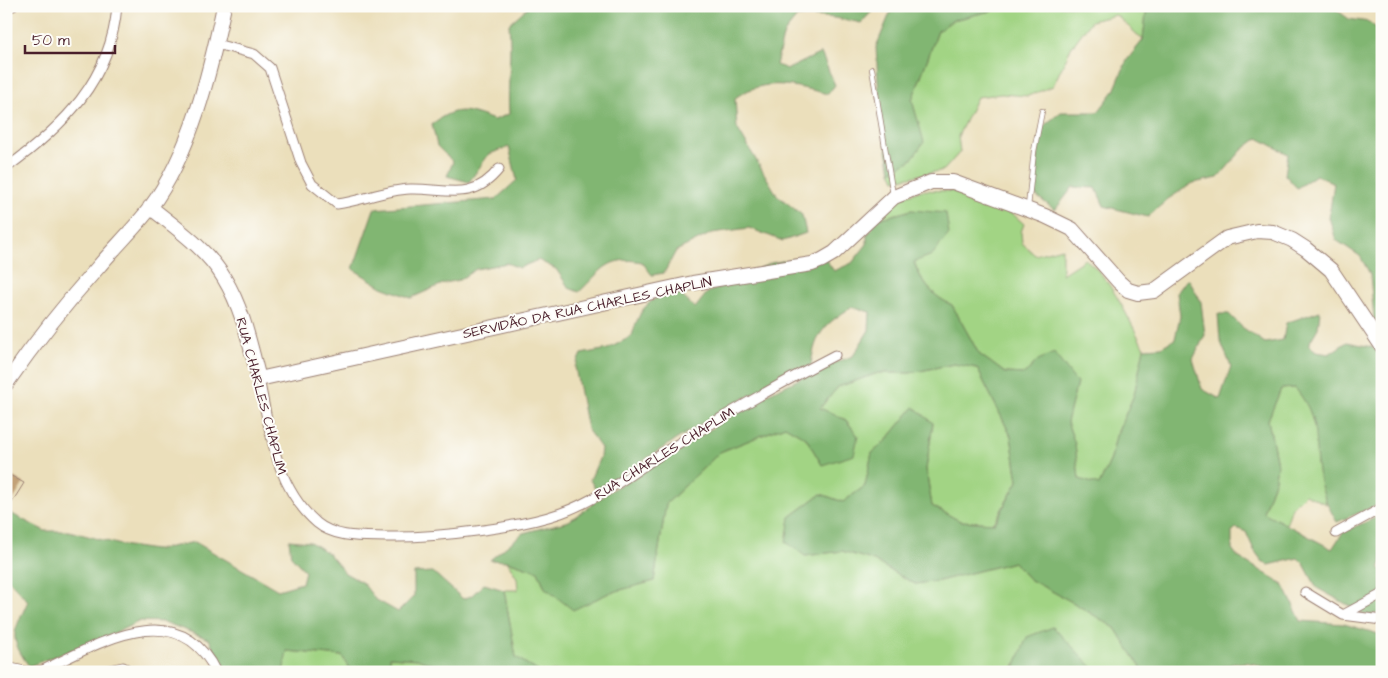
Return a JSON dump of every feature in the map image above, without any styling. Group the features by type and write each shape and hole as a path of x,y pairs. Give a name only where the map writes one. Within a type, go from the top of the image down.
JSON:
{"street":[{"path":"6,8 13,6"},
{"path":"6,168 46,137 69,115 83,98 108,51 115,29 117,6"},
{"path":"6,384 32,346 69,300 150,207 177,161 193,121 216,44 224,6"},
{"path":"216,44 254,54 270,68 308,177 312,184 337,204 409,190 465,192 485,184 498,169"},
{"name":"SERVIDÃO DA RUA CHARLES CHAPLIN","path":"260,379 693,283 812,264 834,253 894,197 920,185 940,181 971,188 1072,229 1119,282 1128,290 1138,294 1154,291 1227,238 1257,230 1273,232 1292,240 1306,249 1331,270 1382,346"},
{"name":"RUA CHARLES CHAPLIM","path":"150,207 206,255 224,277 238,305 260,379 275,454 286,486 299,505 318,524 341,534 410,537 490,528 541,518 584,503 727,414 835,355"},
{"path":"1336,533 1382,508"},
{"path":"1305,592 1343,615 1382,620"},
{"path":"1343,615 1382,594"},
{"path":"6,667 31,672 60,667 125,633 157,629 176,633 193,642 204,651 216,672"},
{"path":"100,672 123,667 132,672"}],"lane":[{"path":"872,69 894,197"},
{"path":"1028,211 1034,151 1042,111"}],"green space":[{"path":"529,6 877,6 861,23 829,17 797,17 784,33 776,65 788,69 821,53 835,85 828,94 792,86 769,85 747,91 735,98 737,128 777,195 802,215 806,233 783,241 749,228 712,233 676,251 664,273 652,275 642,262 621,261 606,266 579,292 569,288 556,269 538,260 519,268 507,263 476,269 459,280 445,283 411,298 382,287 353,269 374,209 496,199 517,180 509,147 489,154 469,182 447,176 453,162 437,146 432,124 448,114 462,111 494,120 509,114 509,24"},
{"path":"893,6 1011,6 953,20 938,31 912,100 924,142 911,160 891,171 880,114 876,47"},
{"path":"1011,6 1147,6 1143,40 1116,15 1091,21 1071,48 1053,86 1028,96 1001,94 977,97 958,136 960,152 944,170 895,180 891,171 911,160 923,142 912,100 938,31 953,20"},
{"path":"1147,6 1331,6 1349,19 1369,22 1380,31 1382,323 1374,319 1370,274 1360,256 1336,240 1329,217 1334,183 1316,175 1297,188 1285,175 1288,154 1258,138 1242,150 1218,178 1193,183 1168,199 1148,217 1104,206 1096,188 1073,187 1055,210 1034,194 1041,128 1061,112 1098,112 1114,91 1127,60 1143,40"},
{"path":"922,190 968,192 1014,215 1024,224 1021,232 1022,243 1035,255 1062,248 1062,274 1085,259 1103,276 1111,287 1144,348 1134,395 1116,436 1111,459 1099,485 1079,479 1075,444 1067,422 1077,383 1038,360 1025,374 1005,373 979,354 952,305 928,288 917,269 914,261 932,255 912,210 878,219 891,201"},
{"path":"912,210 946,213 949,234 932,255 914,262 928,288 952,305 979,354 1005,373 1025,374 1038,360 1054,353 1077,383 1067,422 1075,444 1079,479 1099,485 1111,459 1116,436 1134,395 1144,348 1161,347 1175,339 1180,316 1177,293 1188,278 1201,302 1205,335 1193,359 1202,389 1220,399 1231,366 1220,340 1218,314 1229,314 1242,327 1265,343 1283,340 1286,323 1320,311 1318,328 1308,345 1316,352 1329,354 1347,342 1372,347 1382,355 1382,503 1337,522 1321,487 1314,424 1308,407 1295,388 1281,389 1268,420 1277,464 1275,479 1263,512 1332,549 1343,532 1382,515 1382,561 1379,569 1382,570 1382,612 1368,616 1317,588 1304,564 1298,558 1269,565 1262,561 1254,550 1246,532 1236,528 1232,532 1232,549 1238,557 1283,584 1301,621 1344,624 1382,635 1382,672 1271,672 1253,664 1238,663 1197,673 1144,672 1115,628 1029,579 1014,562 939,581 915,584 872,560 842,551 805,556 786,542 790,517 821,494 843,502 865,486 872,453 886,441 914,407 933,423 926,469 932,506 960,521 995,523 1018,481 1011,436 977,368 954,364 910,373 878,373 838,387 820,408 846,420 858,436 854,455 822,465 806,438 785,426 720,452 666,504 654,581 609,593 573,610 545,588 538,571 507,561 490,560 523,533 569,521 615,488 768,394 828,365 853,356 869,330 870,312 852,307 828,324 823,330 815,345 811,365 731,405 596,490 590,480 600,457 601,448 587,429 575,367 581,354 608,349 632,336 638,318 646,306 673,288 695,308 707,293 771,263 822,254 834,271 852,263 867,244 867,235 878,219"},
{"path":"954,364 977,368 1011,436 1018,481 994,523 960,521 932,506 926,469 933,423 914,407 886,441 872,453 865,486 843,502 821,494 790,517 805,556 842,551 872,560 915,584 939,581 1014,562 1029,579 1115,628 1144,672 1097,672 1052,627 1015,664 1013,672 539,672 516,657 504,590 518,590 517,578 507,561 538,571 545,588 573,609 609,593 654,581 666,504 720,452 785,426 806,438 822,465 858,436 846,420 820,408 838,387 878,373 910,373"},
{"path":"1295,388 1307,402 1317,436 1317,464 1326,504 1305,494 1292,507 1286,525 1263,512 1275,479 1277,464 1268,420 1281,389"},
{"path":"6,511 45,531 69,531 121,545 155,550 195,542 278,590 302,583 305,571 291,556 289,540 310,542 329,554 345,573 363,583 375,599 398,612 414,596 414,573 433,572 463,599 471,596 484,584 504,590 516,657 539,672 453,672 417,659 390,657 391,672 352,672 342,656 287,651 283,672 224,672 209,639 164,622 140,621 104,638 29,666 15,641 16,628 28,601 6,577"},
{"path":"1053,627 1097,672 1013,672 1027,637"},
{"path":"286,651 342,656 352,672 283,672"},
{"path":"389,657 417,659 453,672 391,672"}],"building":[{"path":"6,473 24,483 6,512"}]}
